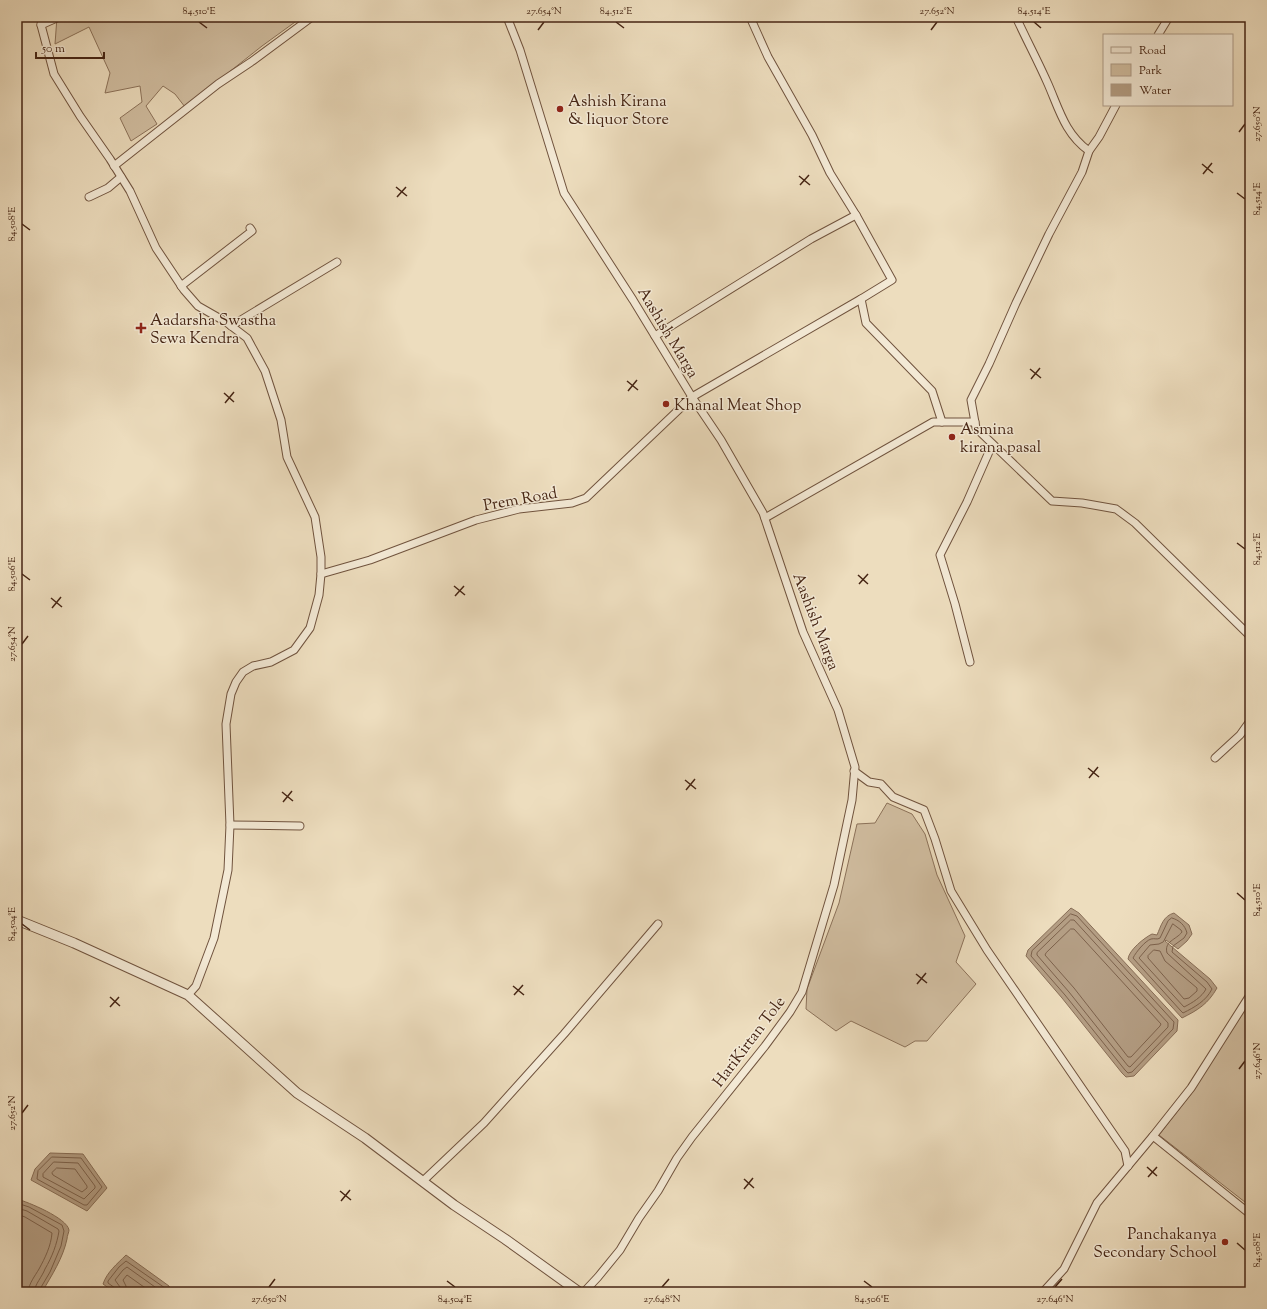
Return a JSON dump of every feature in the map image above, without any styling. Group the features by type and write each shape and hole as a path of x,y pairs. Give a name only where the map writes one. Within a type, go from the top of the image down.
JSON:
{"street":[{"path":"42,17 41,25 54,74 130,191 156,248 181,286 198,306 231,326 247,338 265,370 281,420 287,457 315,517 321,557 319,595 310,628 294,650 271,662 253,666 243,672 236,682 232,694 226,724 230,825 228,870 214,938 196,986 188,995"},
{"path":"41,25 59,17"},
{"path":"114,166 218,84 252,62 312,17"},
{"name":"Aashish Marga","path":"507,17 520,50 564,193 692,397 721,440 764,513 803,632 838,710 855,767 854,771"},
{"path":"655,336 811,239 856,215 830,173 812,135 768,57 750,17"},
{"path":"1016,17 1048,84 1065,126 1079,144 1089,151"},
{"path":"1159,34 1169,17"},
{"path":"1115,106 1099,137 1089,151 1082,172 1049,234 971,400 976,428 1052,501 1082,503 1116,509 1135,523 1250,636"},
{"path":"89,197 108,188 121,177"},
{"name":"Prem Road","path":"321,574 370,560 476,520 519,509 572,503 586,498 692,397 862,299 892,280 856,215"},
{"path":"181,286 252,231 250,228"},
{"path":"231,326 337,262"},
{"path":"862,299 866,323 932,392 942,422"},
{"path":"765,518 933,422 975,422"},
{"path":"970,662 955,604 940,555 967,502 992,444"},
{"path":"1215,758 1240,735 1250,721"},
{"path":"854,771 869,782 881,784 893,797 924,810 935,839 951,891 987,950 1125,1151 1128,1166"},
{"name":"HariKirtan Tole","path":"584,1292 620,1250 639,1218 658,1191 677,1158 765,1046 790,1012 802,992 834,885 852,800 854,771"},
{"path":"230,825 300,826"},
{"path":"17,920 74,943 188,995 297,1093 364,1138 454,1205 505,1239 579,1292"},
{"path":"423,1182 484,1124 658,924"},
{"path":"1042,1292 1064,1269 1097,1203 1191,1088 1250,995"},
{"path":"1153,1136 1250,1214"}],"green space":[{"path":"57,17 302,17 262,46 185,107 175,94 163,86 146,106 157,124 131,141 120,118 142,102 140,86 105,93 110,73 89,27 55,44"},
{"path":"887,803 912,814 925,834 937,875 965,936 956,962 976,984 927,1041 915,1041 905,1047 851,1021 836,1031 806,1009 807,989 839,903 857,824 875,823"},
{"path":"1250,1001 1250,1100 1247,1103 1248,1110 1250,1109 1250,1206 1159,1135 1191,1094"}],"water":[{"path":"1071,908 1079,913 1178,1020 1177,1031 1134,1076 1126,1077 1122,1073 1026,956 1028,950"},
{"path":"1174,913 1189,925 1192,934 1178,949 1166,940 1165,941 1210,979 1217,988 1202,1006 1182,1018 1128,959 1131,952 1141,941 1152,934 1157,935 1167,916"},
{"path":"50,1153 83,1154 107,1188 87,1211 31,1180 35,1169"},
{"path":"17,1199 38,1207 55,1216 67,1225 69,1230 60,1260 42,1292 17,1292"},
{"path":"126,1255 169,1286 172,1292 114,1292 103,1284 110,1272"}],"place":[{"name":"Ashish Kirana & liquor Store","path":"560,109"},
{"name":"Aadarsha Swastha Sewa Kendra","path":"141,328"},
{"name":"Khanal Meat Shop","path":"666,404"},
{"name":"Asmina kirana pasal","path":"952,437"},
{"name":"Panchakanya Secondary School","path":"1225,1242"}]}
